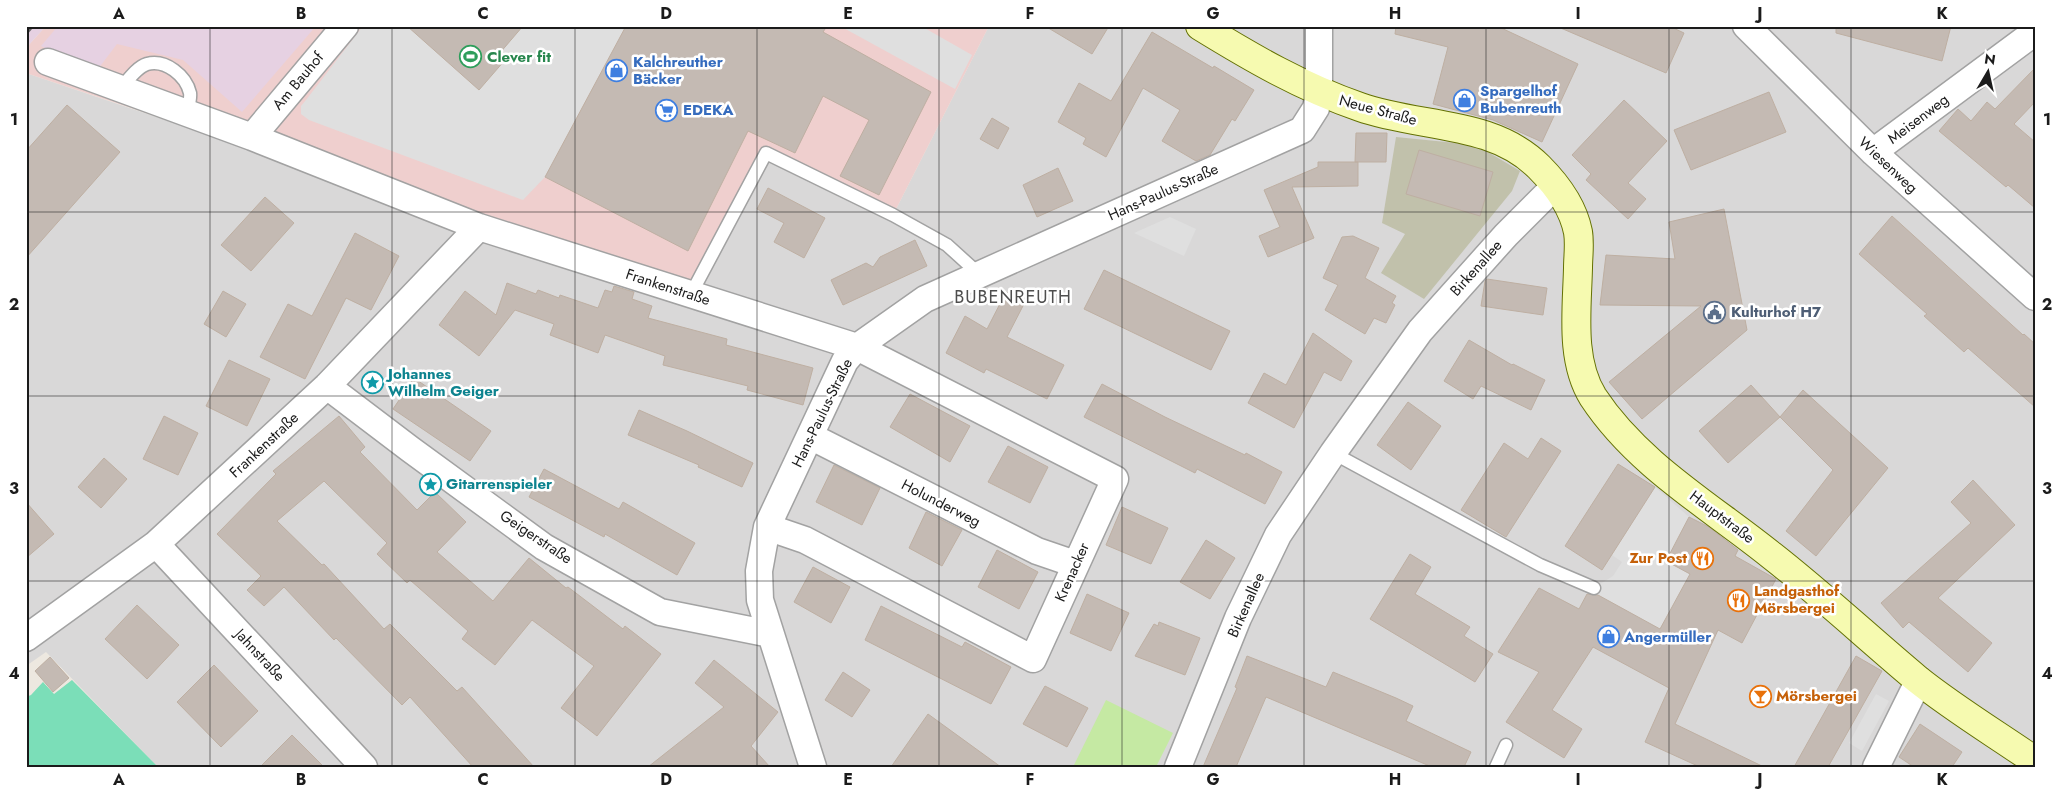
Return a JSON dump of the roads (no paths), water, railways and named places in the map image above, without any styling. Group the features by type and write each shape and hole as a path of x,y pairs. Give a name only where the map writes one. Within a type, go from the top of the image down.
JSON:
{"street":[{"name":"Am Bauhof","path":"252,137 345,26"},
{"name":"Neue Straße","path":"1200,26 1254,60 1319,92 1364,109 1490,136 1520,151 1539,167 1555,186"},
{"name":"Hans-Paulus-Straße","path":"813,767 760,600 759,571 767,527 845,361 857,347 925,298 1302,130 1316,108 1319,92 1319,26"},
{"name":"Wiesenweg","path":"1746,26 1874,152 2035,297"},
{"name":"Meisenweg","path":"1874,152 2035,32"},
{"name":"Frankenstraße","path":"48,62 187,112 479,227 857,347"},
{"name":"Birkenallee","path":"1178,767 1238,618 1278,535 1333,453 1420,331 1506,235 1555,186"},
{"name":"Hauptstraße","path":"1555,186 1573,214 1578,234 1576,335 1581,367 1592,395 1620,432 1651,462 1828,600 1919,680 2035,761"},
{"name":"Frankenstraße","path":"26,638 156,544 327,386 479,227"},
{"name":"Krenacker","path":"767,527 805,540 1033,659 1115,479 857,347"},
{"name":"Geigerstraße","path":"327,386 544,547 660,612 770,634"},
{"name":"Holunderweg","path":"810,436 1037,551 1075,564"},
{"name":"Jahnstraße","path":"156,544 364,767"},
{"path":"1876,767 1919,680"}],"lane":[{"path":"122,88 137,71 147,64 166,66 176,71 187,87 190,95 187,112"},
{"path":"691,294 766,153 893,215 947,245 979,274"},
{"path":"1333,453 1540,565 1594,588"},
{"path":"1496,767 1506,744"}],"railway":[{"path":"26,33 32,26"}],"place":[{"name":"Clever fit","path":"471,57"},
{"name":"Kalchreuther Bäcker","path":"617,71"},
{"name":"Spargelhof Bubenreuth","path":"1464,100"},
{"name":"EDEKA","path":"667,110"},
{"name":"Kulturhof H7","path":"1715,312"},
{"name":"Johannes Wilhelm Geiger","path":"372,383"},
{"name":"Gitarrenspieler","path":"430,484"},
{"name":"Zur Post","path":"1703,558"},
{"name":"Landgasthof Mörsbergei","path":"1738,600"},
{"name":"Angermüller","path":"1608,637"},
{"name":"Mörsbergei","path":"1760,696"}],"district":[{"name":"BUBENREUTH","path":"1013,297"}]}
